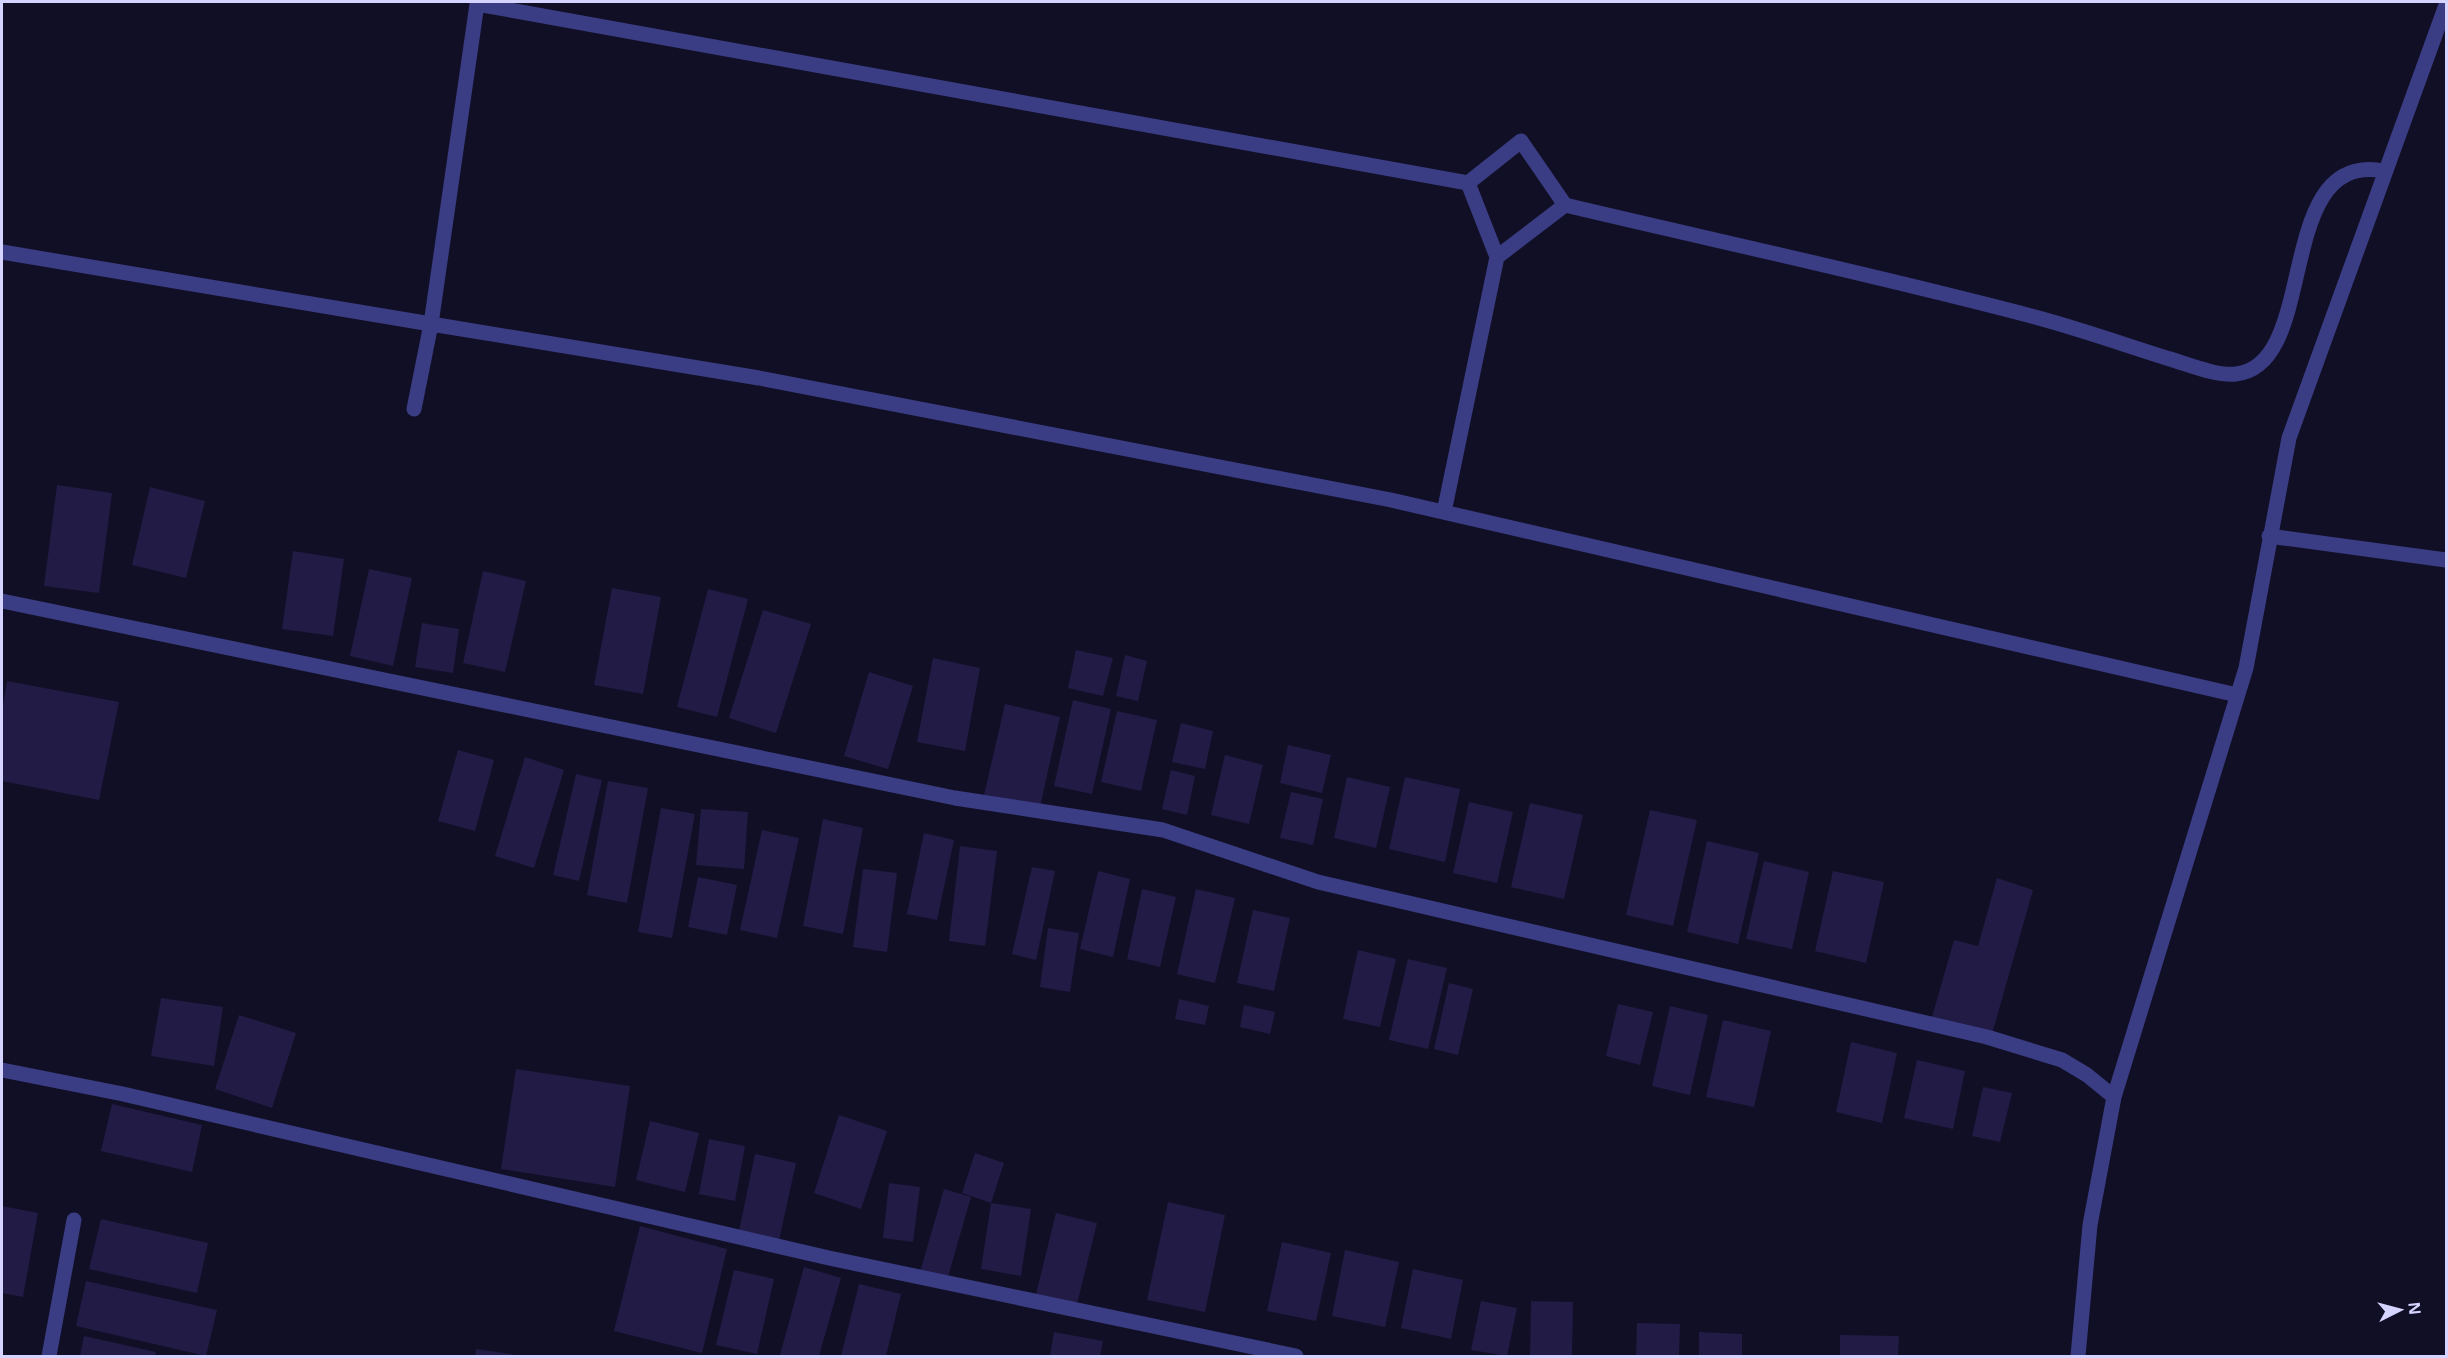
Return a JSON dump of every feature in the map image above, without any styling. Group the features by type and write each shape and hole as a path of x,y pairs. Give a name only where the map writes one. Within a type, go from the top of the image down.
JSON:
{"street":[{"path":"414,409 431,324 475,3 1468,183 1521,141 1565,205 2035,317 2204,369 2236,374 2253,368 2265,358 2277,338 2318,201 2337,179 2351,170 2384,171"},
{"path":"2078,1356 2090,1225 2114,1097 2236,695 2246,669 2289,438 2300,399 2446,4"},
{"path":"1444,512 1497,257 1468,183"},
{"path":"1497,257 1565,205"},
{"path":"2,252 759,378 1444,512 2236,695"},
{"path":"2269,536 2446,560"},
{"path":"2,601 955,798 1163,830 1318,882 1987,1037 2062,1060 2088,1075 2114,1097"},
{"path":"2,1070 123,1094 829,1258 1296,1356"},
{"path":"49,1356 74,1220"}],"building":[{"path":"57,485 112,493 99,593 44,586"},
{"path":"150,487 205,501 186,578 132,565"},
{"path":"293,551 344,559 333,636 282,629"},
{"path":"369,569 412,578 393,666 350,656"},
{"path":"483,571 526,581 505,672 463,663"},
{"path":"612,588 661,597 643,694 594,685"},
{"path":"708,589 748,599 717,717 677,707"},
{"path":"763,610 811,624 776,733 729,718"},
{"path":"422,623 459,629 453,673 415,667"},
{"path":"1076,650 1113,658 1103,696 1068,688"},
{"path":"1125,655 1147,661 1138,701 1116,696"},
{"path":"933,658 980,668 965,751 917,742"},
{"path":"869,672 913,686 888,769 844,756"},
{"path":"7,681 119,702 99,800 2,781 2,711"},
{"path":"1073,700 1111,709 1092,794 1054,786"},
{"path":"1005,704 1060,717 1040,807 984,795"},
{"path":"1117,711 1157,720 1141,791 1101,782"},
{"path":"1181,723 1213,731 1205,769 1172,762"},
{"path":"1288,745 1331,755 1322,793 1280,783"},
{"path":"458,750 494,760 475,831 438,821"},
{"path":"1225,755 1263,765 1249,824 1211,815"},
{"path":"525,757 564,770 534,868 495,856"},
{"path":"1171,770 1195,776 1187,815 1162,809"},
{"path":"576,774 602,780 579,881 553,875"},
{"path":"1347,777 1390,787 1376,848 1334,838"},
{"path":"1405,777 1460,789 1445,862 1389,849"},
{"path":"608,781 648,788 627,903 587,895"},
{"path":"1291,792 1323,799 1313,845 1280,838"},
{"path":"1469,802 1513,812 1497,883 1453,873"},
{"path":"1530,803 1583,815 1564,899 1511,887"},
{"path":"661,808 695,814 672,938 638,932"},
{"path":"701,809 748,812 744,869 696,865"},
{"path":"1650,810 1697,820 1673,926 1626,915"},
{"path":"823,819 863,828 843,934 803,926"},
{"path":"762,830 799,838 777,938 740,930"},
{"path":"924,833 954,840 937,920 907,914"},
{"path":"1707,841 1759,853 1738,944 1687,932"},
{"path":"960,846 997,851 985,946 949,941"},
{"path":"1764,861 1809,872 1792,949 1746,939"},
{"path":"1032,867 1055,871 1036,960 1012,954"},
{"path":"863,869 897,873 887,952 853,947"},
{"path":"1098,871 1130,879 1113,957 1080,949"},
{"path":"1833,871 1884,882 1866,963 1815,951"},
{"path":"698,877 737,885 727,935 688,927"},
{"path":"1997,878 2033,890 1992,1034 1932,1017 1954,940 1978,946"},
{"path":"1142,889 1176,897 1160,967 1127,959"},
{"path":"1196,889 1235,898 1215,983 1177,974"},
{"path":"1253,910 1290,918 1274,991 1237,983"},
{"path":"1048,928 1079,933 1070,992 1040,987"},
{"path":"1358,950 1396,959 1380,1027 1343,1019"},
{"path":"1408,959 1447,968 1428,1049 1389,1040"},
{"path":"1449,983 1473,989 1458,1055 1434,1049"},
{"path":"161,998 223,1007 214,1066 151,1056"},
{"path":"1179,999 1209,1006 1205,1025 1175,1019"},
{"path":"1618,1004 1653,1012 1640,1065 1606,1056"},
{"path":"1244,1005 1275,1012 1270,1034 1240,1027"},
{"path":"1670,1006 1708,1015 1690,1095 1652,1086"},
{"path":"239,1015 296,1033 272,1108 215,1089"},
{"path":"1723,1020 1771,1031 1754,1107 1706,1097"},
{"path":"1851,1042 1897,1053 1882,1123 1836,1112"},
{"path":"1917,1060 1965,1071 1953,1129 1904,1118"},
{"path":"516,1069 630,1086 615,1187 501,1169"},
{"path":"1983,1087 2012,1093 2000,1142 1972,1136"},
{"path":"112,1104 202,1125 192,1172 101,1151"},
{"path":"839,1115 887,1131 861,1209 814,1193"},
{"path":"650,1121 699,1133 685,1192 636,1180"},
{"path":"709,1139 745,1146 735,1201 699,1194"},
{"path":"975,1153 1004,1163 991,1203 962,1193"},
{"path":"755,1154 796,1163 778,1245 738,1236"},
{"path":"889,1183 920,1187 913,1242 883,1238"},
{"path":"944,1189 971,1197 947,1280 920,1272"},
{"path":"1168,1202 1225,1215 1205,1312 1147,1300"},
{"path":"991,1203 1031,1209 1021,1276 981,1269"},
{"path":"2,1206 38,1213 23,1297 2,1293"},
{"path":"1056,1213 1097,1223 1076,1308 1035,1298"},
{"path":"101,1219 208,1243 197,1293 89,1269"},
{"path":"640,1226 727,1249 702,1353 614,1331"},
{"path":"1282,1242 1331,1253 1316,1321 1267,1311"},
{"path":"1345,1250 1399,1262 1385,1327 1332,1316"},
{"path":"804,1267 841,1278 819,1356 780,1355"},
{"path":"1413,1269 1463,1280 1451,1339 1401,1328"},
{"path":"734,1270 774,1279 757,1354 716,1345"},
{"path":"86,1281 217,1310 206,1356 76,1326"},
{"path":"859,1284 901,1294 886,1356 841,1356"},
{"path":"1481,1301 1517,1308 1507,1356 1471,1350"},
{"path":"1531,1301 1573,1302 1572,1356 1530,1356"},
{"path":"1637,1323 1680,1324 1679,1356 1636,1356"},
{"path":"1054,1332 1103,1341 1100,1356 1050,1356"},
{"path":"1699,1332 1742,1334 1742,1356 1699,1356"},
{"path":"1840,1335 1899,1336 1898,1356 1840,1356"},
{"path":"84,1336 156,1352 155,1356 80,1356"},
{"path":"476,1349 516,1355 516,1356 475,1356"}]}
